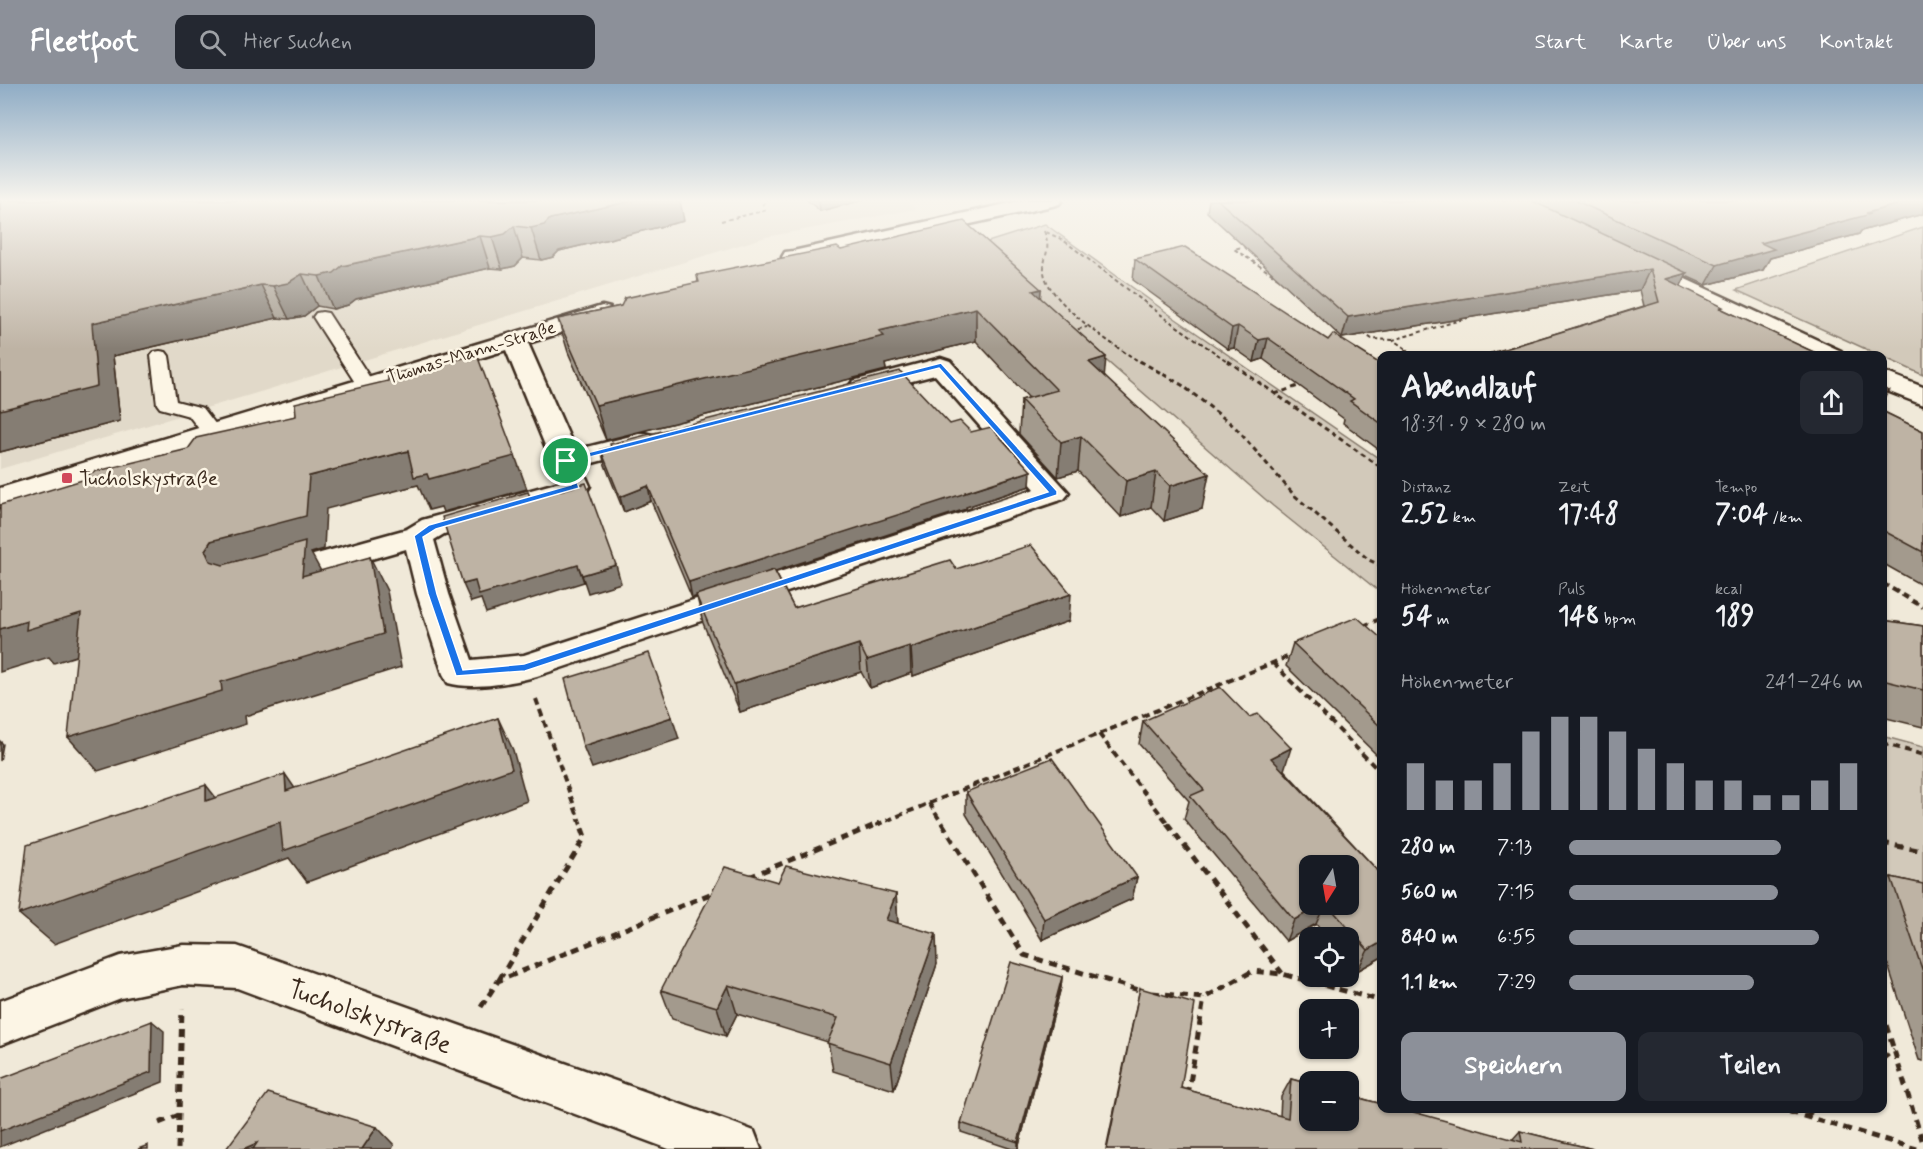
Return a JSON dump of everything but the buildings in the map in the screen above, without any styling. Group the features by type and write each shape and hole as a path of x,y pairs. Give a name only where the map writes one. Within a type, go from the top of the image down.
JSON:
{"street":[{"path":"771,264 834,250"},
{"path":"1620,256 1821,351"},
{"name":"Thomas-Mann-Straße","path":"0,498 213,434 365,384 628,306"},
{"path":"244,585 418,536 433,527 576,486 514,339"},
{"path":"418,536 433,594 460,674 525,667 1054,493 941,366 838,392"},
{"path":"1887,381 1923,397"},
{"path":"566,461 668,435"},
{"name":"Tucholskystraße","path":"0,1023 120,977 183,965 237,967 736,1149"}],"lane":[{"path":"322,317 365,384"},
{"path":"160,356 167,404 196,412 213,434"}],"path":[{"path":"1048,250 1044,273 1055,293 1088,327 1121,351 1182,385 1235,427 1294,495 1369,560 1377,564"},
{"path":"1076,250 1168,320 1377,465"},
{"path":"1235,250 1284,282"},
{"path":"1362,332 1372,339 1393,340 1484,313"},
{"path":"1065,333 1088,327"},
{"path":"1393,340 1408,350 1405,351"},
{"path":"1371,362 1377,360"},
{"path":"1275,394 1307,383"},
{"path":"1887,587 1923,607"},
{"path":"1360,627 1377,620"},
{"path":"741,881 1294,654"},
{"path":"1273,663 1377,769"},
{"path":"454,1048 498,981 585,837 525,667"},
{"path":"1099,734 1282,974"},
{"path":"1887,744 1923,755"},
{"path":"929,803 1024,955 1144,992 1204,998 1253,971 1282,974 1377,1000"},
{"path":"1887,844 1923,851"},
{"path":"498,981 719,890"},
{"path":"178,1149 183,965"},
{"path":"1187,1102 1204,998"},
{"path":"1887,1028 1923,1143"},
{"path":"1887,1055 1894,1050"},
{"path":"1792,1113 1917,1149"},
{"path":"1805,1117 1810,1113"},
{"path":"159,1123 179,1115"}],"shaded area":[{"path":"0,250 725,250 260,392 0,469"},
{"path":"979,250 1080,250 1173,317 1377,457 1377,590 1273,506"},
{"path":"1856,250 1923,250 1923,375 1887,359 1887,351 1870,351 1736,290"},
{"path":"1887,737 1923,747 1923,890 1887,881"}],"place":[{"name":"Tucholskystraße","path":"67,478"}],"route":[{"path":"941,366 1054,493 525,667 460,674 433,594 418,536 433,527 576,486 566,461 941,366"}]}
